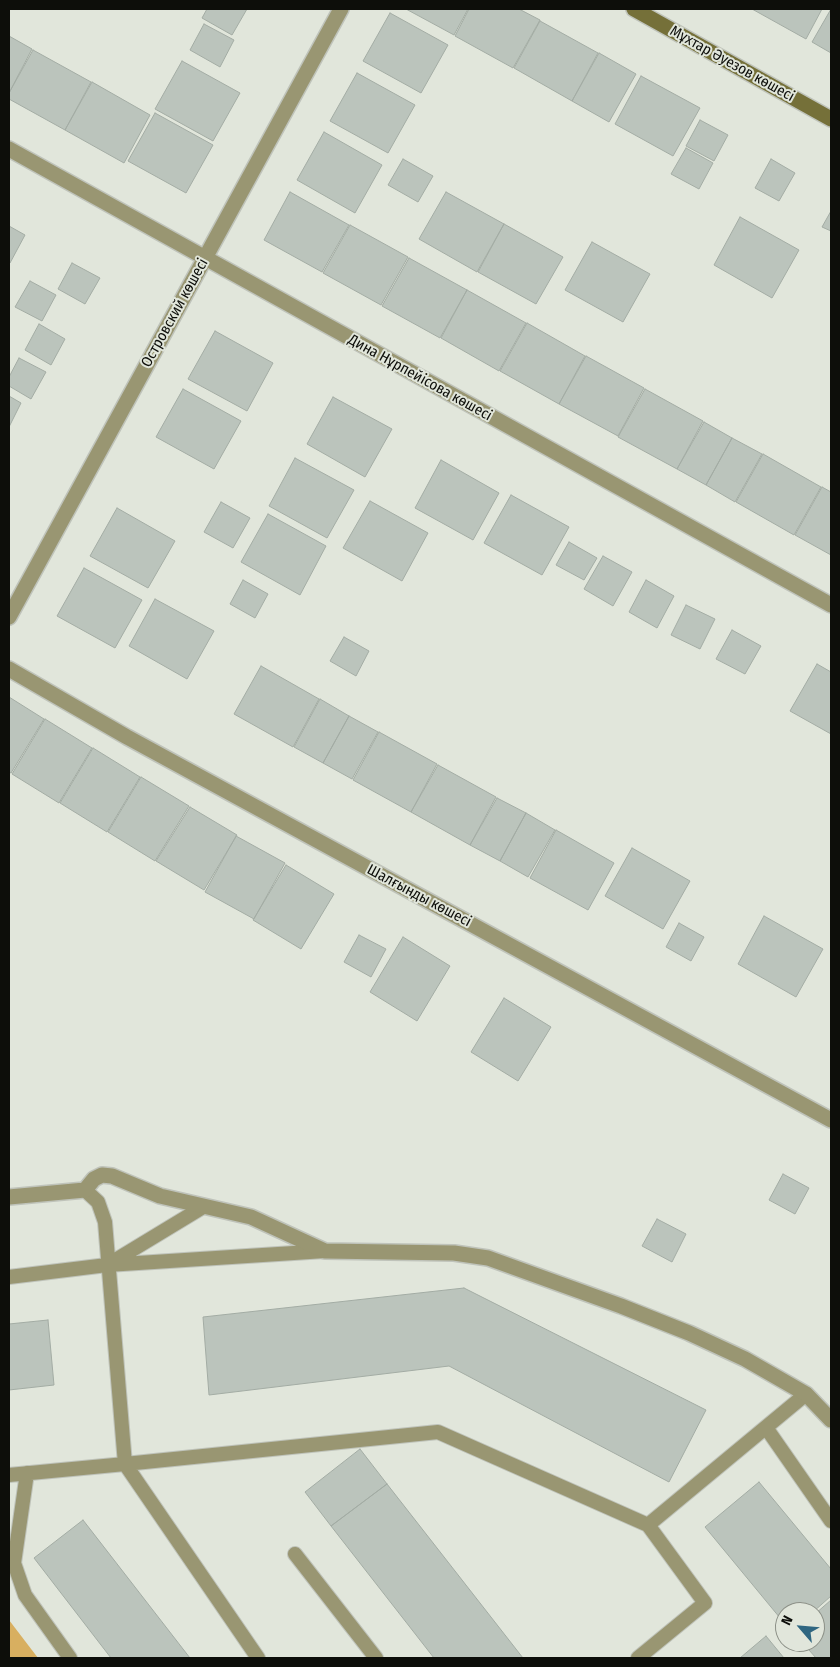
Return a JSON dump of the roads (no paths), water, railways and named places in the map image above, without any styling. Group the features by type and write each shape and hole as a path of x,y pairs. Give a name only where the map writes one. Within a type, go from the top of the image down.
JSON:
{"street":[{"name":"Островский көшесі","path":"9,617 341,9"},
{"name":"Мұхтар Әуезов көшесі","path":"634,9 831,119"},
{"name":"Дина Нұрпейісова көшесі","path":"9,149 831,605"},
{"name":"Шалғынды көшесі","path":"9,669 126,738 831,1120"},
{"path":"9,1197 85,1190 94,1179 102,1175 112,1176 160,1196 251,1217 325,1251 454,1253 488,1258 534,1273 688,1333 745,1359 806,1394 831,1420"}],"lane":[{"path":"85,1190 98,1202 105,1222 107,1266 125,1464 258,1658"},
{"path":"107,1266 203,1207"},
{"path":"9,1277 107,1266 325,1251"},
{"path":"648,1525 767,1429 806,1394"},
{"path":"767,1429 831,1521"},
{"path":"9,1475 438,1432 648,1525 705,1604 638,1658"},
{"path":"27,1474 14,1563 25,1595 70,1658"},
{"path":"295,1554 376,1658"}]}
